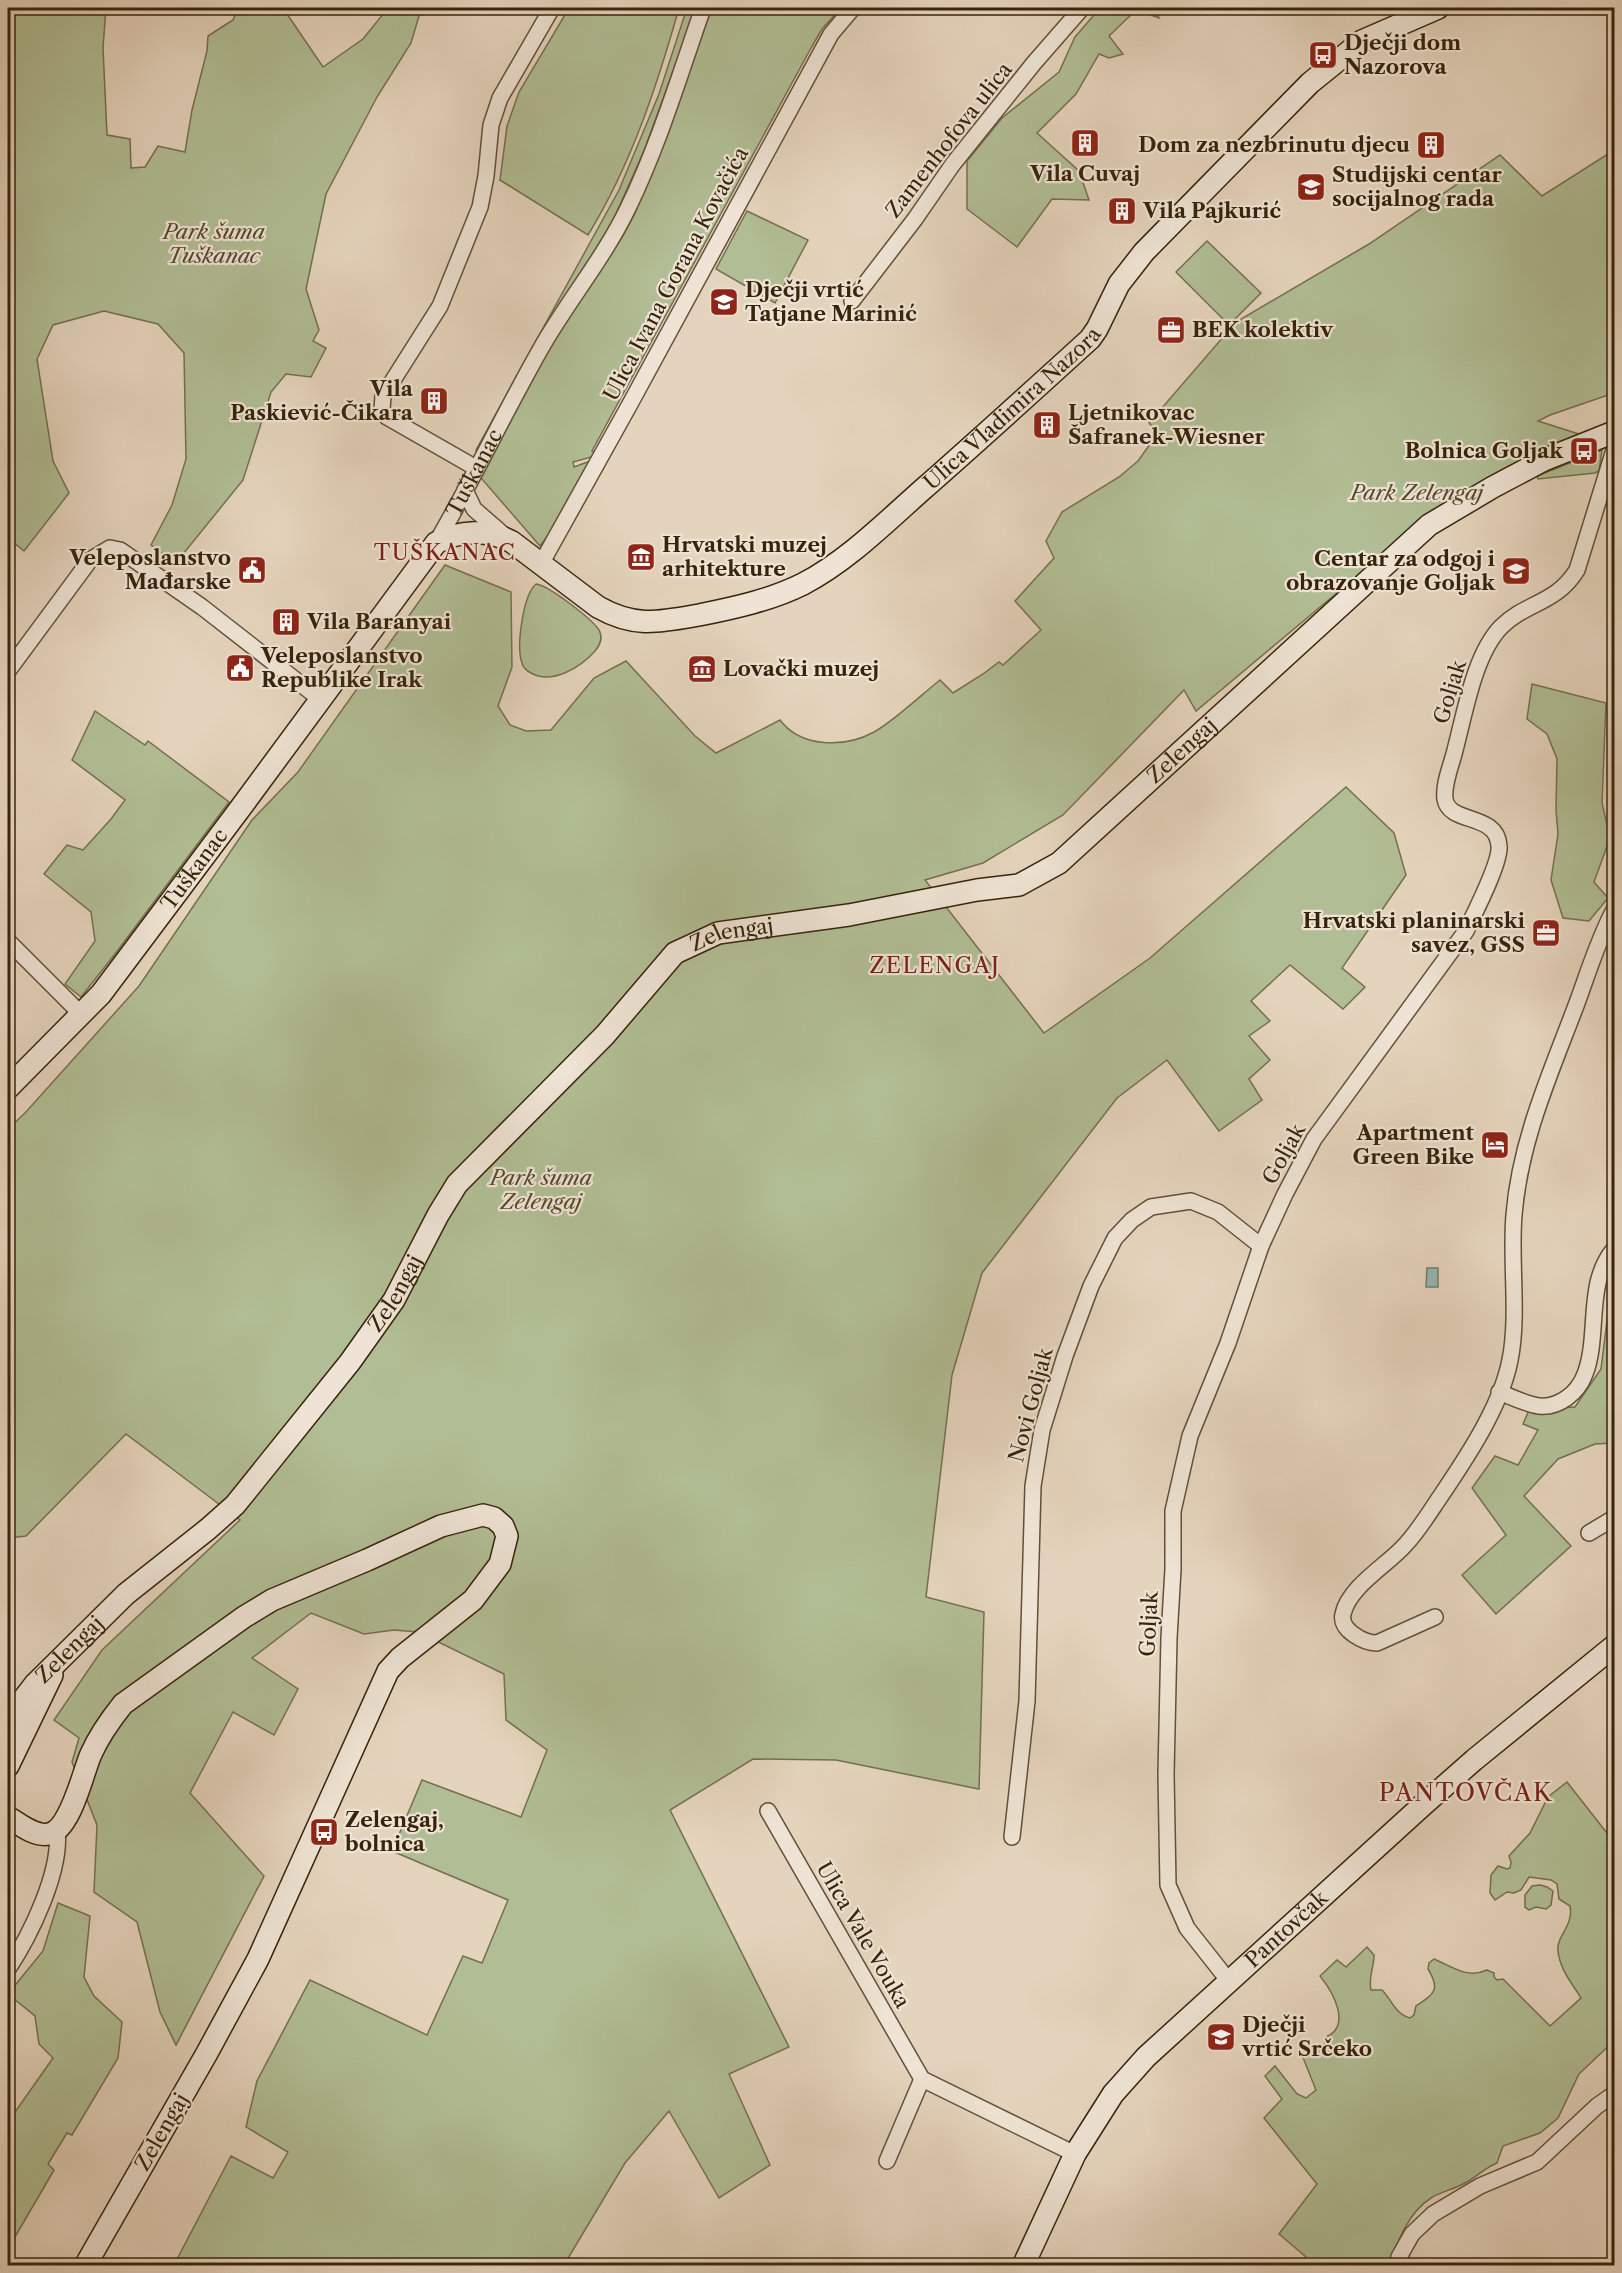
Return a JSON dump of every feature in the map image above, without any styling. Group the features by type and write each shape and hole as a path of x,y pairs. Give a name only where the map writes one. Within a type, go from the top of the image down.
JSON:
{"street":[{"path":"476,468 387,417 382,410 383,396 440,306 480,207 486,176 490,125 500,98 552,8"},
{"name":"Tuškanac","path":"8,1088 101,994 436,543 543,346 579,286 598,262 628,208 655,143 703,8"},
{"name":"Ulica Ivana Gorana Kovačića","path":"541,564 825,45 837,26 853,8"},
{"name":"Zamenhofova ulica","path":"852,301 915,219 953,164 1034,63 1082,8"},
{"name":"Ulica Vladimira Nazora","path":"465,490 474,509 512,542 598,607 636,622 669,620 730,609 804,584 870,536 1090,339 1100,324 1119,284 1144,252 1311,83 1362,41 1438,8"},
{"name":"Zelengaj","path":"8,1719 35,1684 126,1594 235,1505 350,1362 394,1300 438,1215 457,1184 605,1035 675,953 717,933 849,915 977,890 1019,885 1059,863 1429,525 1492,487 1544,460 1614,432"},
{"name":"Goljak","path":"1228,1980 1187,1928 1168,1885 1166,1774 1173,1511 1190,1436 1228,1343 1261,1246 1314,1139 1466,931 1483,898 1500,849 1498,837 1481,821 1456,813 1445,800 1447,783 1469,696 1489,644 1501,627 1516,615 1555,595 1574,576 1614,450"},
{"name":"Ulica Vladimira Nazora","path":"436,543 450,537 480,533 498,535 512,542"},
{"path":"8,671 90,560 110,548 120,550 202,607 320,699"},
{"path":"1435,1617 1377,1643 1368,1643 1352,1633 1342,1618 1346,1605 1364,1581 1406,1545 1417,1531 1468,1456 1499,1392 1510,1360 1513,1336 1514,1215 1518,1180 1527,1137 1614,910"},
{"path":"8,941 81,1014"},
{"name":"Novi Goljak","path":"1012,1837 1026,1701 1033,1486 1042,1430 1065,1356 1091,1286 1115,1238 1132,1220 1151,1207 1191,1201 1218,1212 1261,1246"},
{"path":"1499,1392 1526,1403 1549,1406 1568,1397 1577,1388 1587,1367 1599,1280 1614,1249"},
{"name":"Zelengaj","path":"57,1830 67,1816 91,1754 108,1723 123,1704 244,1617 272,1600 441,1526 483,1515 494,1518 503,1526 507,1536 500,1564 473,1600 400,1658 388,1671 258,1959 207,2053 85,2265"},
{"path":"1589,1533 1614,1518"},
{"name":"Pantovčak","path":"1023,2265 1075,2154 1113,2094 1146,2057 1228,1980 1474,1760 1614,1646"},
{"path":"8,1766 45,1694 58,1662"},
{"name":"Ulica Vale Vouka","path":"768,1811 922,2079"},
{"path":"8,1817 29,1830 42,1834 49,1834 57,1830 58,1851 52,1876 25,1944 8,1969"},
{"path":"887,2161 922,2079 1075,2154"},
{"path":"1397,2265 1399,2257 1413,2234 1434,2214 1480,2186 1537,2162 1614,2094"}],"green space":[{"name":"Park šuma Tuškanac","path":"8,8 106,8 103,48 107,135 130,139 131,168 145,167 158,146 185,152 192,110 207,51 208,36 233,20 238,8 283,8 323,67 363,39 388,8 424,8 419,16 411,43 377,97 326,194 306,289 319,330 313,341 326,348 311,377 286,374 271,392 243,480 175,564 151,545 172,505 186,459 184,353 158,324 104,311 53,325 37,359 53,461 69,493 24,551 8,538"},
{"path":"569,8 679,8 662,67 630,153 588,235 500,180 507,126 519,92"},
{"path":"687,8 696,8 644,151 612,223 558,309 479,451 476,450 619,190 659,94"},
{"path":"712,8 841,8 822,29 811,48 592,451 596,453 595,456 573,462 574,467 593,460 558,522 540,546 481,478 542,361 635,213"},
{"path":"1100,8 1154,8 1159,18 1136,10 1109,36 1123,54 1109,58 1099,54 1076,94 1037,133 1079,171 1089,200 1052,199 1017,247 967,209 967,161 1002,118 1059,72 1075,37"},
{"name":"Park šuma Zelengaj","path":"1614,150 1614,393 1538,421 1582,435 1424,520 1196,711 1184,690 1063,815 983,863 925,880 1044,1033 1150,958 1346,787 1394,833 1406,875 1342,968 1365,987 1343,1009 1290,965 1251,1001 1270,1021 1249,1036 1270,1060 1249,1079 1262,1100 1219,1131 1167,1060 1117,1098 982,1273 952,1375 926,1597 984,1612 979,1789 836,1760 753,1759 670,1810 789,2047 729,2074 770,2165 719,2198 669,2111 625,2163 564,2265 174,2265 231,2156 273,2178 288,2152 246,2127 257,2081 310,1980 427,2035 463,1956 482,1963 508,1900 392,1851 422,1780 521,1817 547,1750 506,1720 504,1674 418,1632 394,1630 364,1634 311,1613 252,1658 298,1689 274,1735 233,1712 190,1793 264,1876 176,2045 160,2012 137,1922 94,1892 97,1825 72,1762 79,1738 54,1720 102,1650 240,1520 126,1434 26,1536 8,1538 8,1129 139,986 252,820 298,772 445,565 511,592 512,667 498,706 510,725 526,731 551,730 594,678 626,661 695,736 716,753 780,720 799,736 811,740 837,743 862,737 890,721 940,680 953,693 999,662 1003,665 1041,630 1015,601 1054,558 1046,541 1062,512 1119,477 1138,461 1158,433 1149,423 1236,322 1369,244 1500,155 1542,196"},
{"path":"747,211 808,240 775,303 716,269"},
{"path":"1207,241 1261,293 1229,325 1176,272"},
{"path":"1602,450 1599,471 1595,473 1538,479 1537,476"},
{"path":"536,584 569,603 588,618 600,633 600,644 589,657 574,668 557,676 539,676 531,673 524,667 520,655 520,634 524,610 531,590"},
{"path":"1532,684 1606,703 1602,803 1610,838 1594,882 1608,898 1589,921 1563,918 1551,880 1558,834 1557,759 1547,734 1527,719"},
{"path":"95,711 145,745 148,741 229,802 81,997 65,984 95,941 91,912 44,874 67,845 83,850 125,800 72,760"},
{"path":"1614,1264 1614,1443 1595,1444 1558,1459 1524,1496 1571,1546 1496,1614 1462,1575 1506,1535 1472,1488 1495,1456 1518,1465 1538,1430 1523,1424 1529,1410 1575,1407 1601,1369"},
{"path":"1567,1782 1614,1842 1614,2041 1579,2074 1558,2118 1540,2133 1503,2146 1497,2163 1469,2181 1431,2198 1416,2211 1396,2247 1391,2266 1303,2265 1306,2257 1279,2234 1317,2184 1264,2118 1282,2099 1265,2076 1275,2066 1297,2094 1306,2098 1316,2090 1301,2047 1306,2043 1323,2051 1326,2037 1334,2032 1339,2017 1334,1999 1320,1976 1337,1960 1346,1967 1367,1947 1374,1955 1371,1990 1382,1990 1397,2010 1410,2018 1414,2015 1416,2006 1434,1991 1434,1982 1428,1969 1429,1963 1434,1959 1466,1973 1487,1970 1494,1973 1497,1980 1503,1979 1550,2026 1581,1998 1559,1958 1558,1946 1571,1913 1570,1906 1559,1899 1557,1884 1551,1880 1529,1877 1521,1890 1514,1893 1507,1892 1495,1900 1490,1893 1491,1875 1498,1866 1510,1868 1509,1856 1530,1833 1548,1797"},
{"path":"1540,1885 1553,1891 1551,1905 1546,1909 1536,1907 1529,1910 1525,1907 1525,1895 1532,1886"},
{"path":"58,1903 90,1916 84,1977 94,1996 122,2022 118,2058 72,2135 67,2133 48,2164 54,2170 8,2249 8,2122 53,2058 39,2044 35,2016 8,1994 43,1951"}],"water":[{"path":"1427,1268 1438,1268 1438,1287 1426,1287"}],"place":[{"name":"Dječji dom Nazorova","path":"1323,55"},
{"name":"Vila Cuvaj","path":"1085,143"},
{"name":"Dom za nezbrinutu djecu","path":"1431,145"},
{"name":"Studijski centar socijalnog rada","path":"1311,187"},
{"name":"Vila Pajkurić","path":"1122,211"},
{"name":"Dječji vrtić Tatjane Marinić","path":"724,302"},
{"name":"BEK kolektiv","path":"1171,330"},
{"name":"Vila Paskiević-Čikara","path":"434,401"},
{"name":"Ljetnikovac Šafranek-Wiesner","path":"1047,425"},
{"name":"Bolnica Goljak","path":"1584,451"},
{"name":"Hrvatski muzej arhitekture","path":"641,557"},
{"name":"Veleposlanstvo Mađarske","path":"252,570"},
{"name":"Centar za odgoj i obrazovanje Goljak","path":"1516,571"},
{"name":"Vila Baranyai","path":"286,622"},
{"name":"Veleposlanstvo Republike Irak","path":"240,668"},
{"name":"Lovački muzej","path":"702,669"},
{"name":"Hrvatski planinarski savez, GSS","path":"1546,933"},
{"name":"Apartment Green Bike","path":"1495,1145"},
{"name":"Zelengaj, bolnica","path":"324,1832"},
{"name":"Dječji vrtić Srčeko","path":"1221,2037"}],"district":[{"name":"TUŠKANAC","path":"445,552"},
{"name":"ZELENGAJ","path":"935,965"},
{"name":"PANTOVČAK","path":"1466,1793"}],"park label":[{"name":"Park Zelengaj","path":"1417,493"}]}
